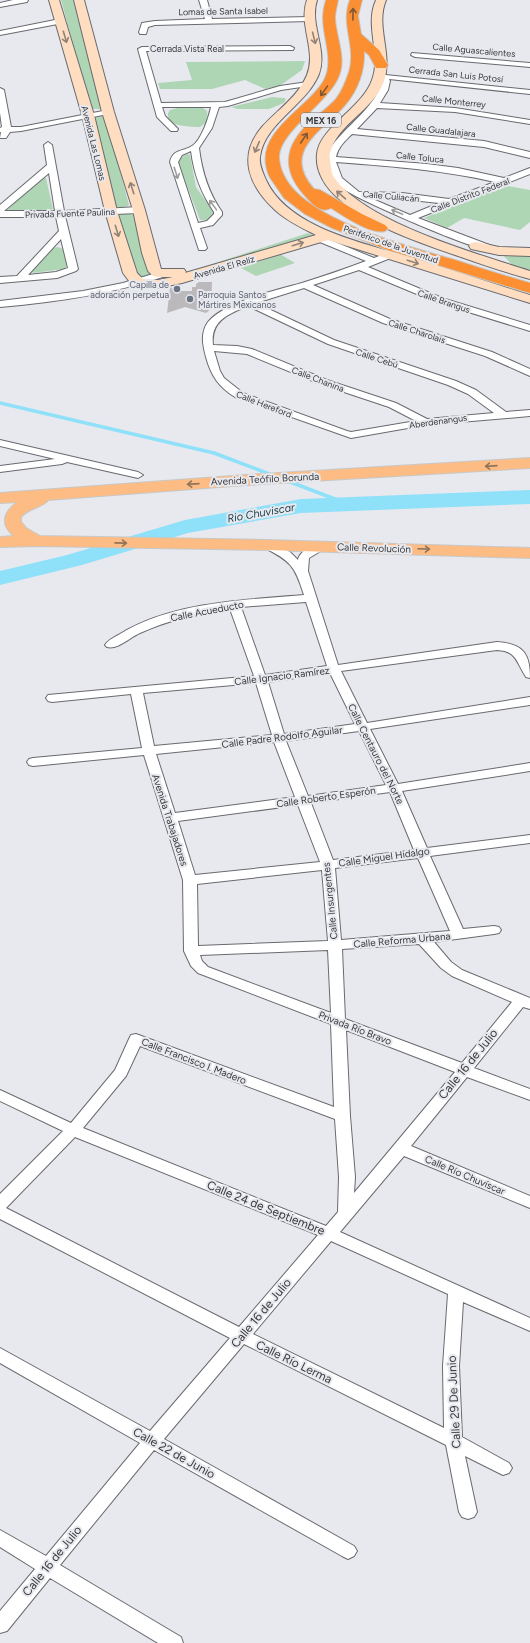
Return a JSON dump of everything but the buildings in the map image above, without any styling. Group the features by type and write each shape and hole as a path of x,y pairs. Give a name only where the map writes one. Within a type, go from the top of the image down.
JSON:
{"highway":[{"name":"Periférico de la Juventud","path":"332,0 329,17 336,54 335,68 331,79 316,102 284,132 275,145 272,155 272,167 279,181 289,194 313,212 332,230 391,246 530,288"},
{"name":"Periférico de la Juventud","path":"332,230 321,203 305,187 296,170 295,157 299,146 307,133 340,101 348,91 357,68 359,55 351,15 356,0"},
{"path":"355,36 374,53 380,71"},
{"path":"305,187 343,210 372,225 420,242 461,253"},
{"path":"289,194 288,197 290,202 320,224 350,238 378,248 390,255"},
{"name":"Periférico de la Juventud","path":"332,230 383,235 530,280"}],"main road":[{"name":"Avenida Las Lomas","path":"54,0 88,115 111,211 130,274 132,279 139,283"},
{"path":"79,0 108,112 139,210 149,253 155,271 158,274 163,274"},
{"path":"312,0 308,12 317,48 313,72 308,84 299,97 274,122 262,137 253,157 259,181 266,194 286,212 305,225 332,230 363,249 390,255 530,299"},
{"path":"381,0 377,13 380,71 375,88 368,98 328,142 321,162 323,171 332,186 350,203 374,216 461,253 512,268 530,275"},
{"name":"Avenida El Relíz","path":"163,274 184,271 283,239 290,234 293,228 290,218 286,212"},
{"path":"374,216 447,239 498,251 530,252"},
{"name":"Avenida El Relíz","path":"139,283 152,284 177,280 332,230"},
{"path":"498,251 512,268"},
{"name":"Avenida Teófilo Borunda","path":"0,498 246,480 530,463"},
{"path":"37,541 15,528 13,522 15,512 20,507 31,502 66,493"},
{"path":"0,542 37,541"},
{"name":"Calle Revolución","path":"37,541 323,546 530,552"}],"street":[{"path":"0,5 24,0"},
{"path":"203,0 209,21"},
{"name":"Lomas de Santa Isabel","path":"143,32 145,26 155,23 309,19"},
{"path":"0,33 60,21"},
{"name":"Cerrada Vista Real","path":"174,129 161,117 142,49 290,48"},
{"name":"Calle Aguascalientes","path":"415,55 530,66"},
{"path":"380,71 386,84 383,92 375,105 349,131 335,149 331,160 336,176 346,187 410,218 498,251"},
{"name":"Cerrada San Luis Potosí","path":"380,71 530,92"},
{"path":"158,105 215,105 233,103 286,87 308,84"},
{"path":"0,90 3,130 0,138"},
{"path":"260,96 283,95 299,97"},
{"path":"202,248 195,226 188,211 174,159 179,153 195,148 209,128 215,105"},
{"name":"Calle Monterrey","path":"375,105 455,110 530,122"},
{"path":"3,130 21,129 108,112"},
{"name":"Calle Guadalajara","path":"349,131 484,144 530,155"},
{"path":"0,280 57,274 68,272 73,269 60,214 48,144"},
{"path":"195,148 201,185 218,212 218,215 210,223 195,226"},
{"name":"Calle Toluca","path":"331,160 427,167 458,171 505,181"},
{"path":"0,210 51,166"},
{"name":"Calle Distrito Federal","path":"410,218 530,171"},
{"name":"Calle Culiacán","path":"357,193 402,196 449,202"},
{"name":"Privada Fuente Paulina","path":"0,214 60,214 139,210"},
{"path":"332,230 375,262"},
{"path":"19,279 64,231"},
{"name":"Calle Hereford","path":"347,434 239,395 227,388 219,380 213,368 208,348 208,330 211,324 233,309 375,262 390,255"},
{"name":"Calle Brangus","path":"360,267 438,300 530,328"},
{"path":"139,283 163,274"},
{"name":"Avenida El Relíz","path":"0,304 79,294 139,283"},
{"name":"Calle Charolais","path":"305,285 375,316 415,331 496,357 530,373"},
{"name":"Calle Cebú","path":"249,303 331,342 452,383 472,392 502,414"},
{"name":"Calle Chanina","path":"208,348 249,351 334,386 393,404 415,414 425,422"},
{"name":"Aberdenangus","path":"347,434 358,434 425,422 502,414 530,413"},
{"path":"0,443 138,475"},
{"path":"0,469 71,459"},
{"name":"Calle Centauro del Norte","path":"267,545 286,554 302,571 334,670 394,788 458,934"},
{"path":"302,571 304,557 311,551 323,546"},
{"name":"Calle Acueducto","path":"111,645 122,637 161,620 234,604 310,598"},
{"name":"Calle Insurgentes","path":"234,604 261,679 279,738 304,799 328,865 335,945 342,1116 348,1177 346,1213"},
{"name":"Calle Ignacio Ramírez","path":"52,698 261,679 334,670 490,646 511,647 516,650 530,674"},
{"name":"Avenida Trabajadores","path":"136,690 149,752 190,880 191,951"},
{"name":"Calle Padre Rodolfo Aguilar","path":"33,762 149,752 279,738 362,727 530,700"},
{"name":"Calle Roberto Esperón","path":"169,818 394,788 530,767"},
{"name":"Calle Miguel Hidalgo","path":"190,880 328,865 530,839"},
{"name":"Calle Reforma Urbana","path":"191,951 335,945 423,939 494,930"},
{"path":"423,939 446,965 457,973 525,1002"},
{"name":"Privada Río Bravo","path":"191,951 196,963 204,970 463,1070 530,1094"},
{"name":"Calle 16 de Julio","path":"0,1625 152,1441 346,1213 463,1070 525,1002"},
{"name":"Calle Francisco I. Madero","path":"0,1204 74,1130 121,1072 136,1039 342,1116"},
{"name":"Calle 24 de Septiembre","path":"0,1095 74,1130 328,1233 530,1324"},
{"name":"Calle Río Chuvíscar","path":"400,1148 530,1202"},
{"name":"Calle Río Lerma","path":"0,1212 242,1336 454,1441 503,1468"},
{"name":"Calle 29 De Junio","path":"456,1291 450,1345 454,1441 468,1512"},
{"name":"Calle 22 de Junio","path":"0,1354 348,1551"},
{"path":"0,1538 174,1643"}],"green space":[{"path":"61,0 73,0 102,109 92,109 90,105"},
{"path":"305,61 302,70 288,80 279,86 265,89 245,80 212,89 160,89 158,83 192,80 186,62"},
{"path":"272,97 286,99 284,103 269,109 238,109 231,107"},
{"path":"177,108 203,108 207,111 208,121 200,127 184,126 170,122 168,113 170,110"},
{"path":"101,116 106,118 129,205 128,206 119,208 115,206 94,118"},
{"path":"187,154 190,155 196,187 214,213 214,216 209,220 200,220 177,160"},
{"path":"42,178 46,178 53,209 37,212 8,209"},
{"path":"502,185 530,190 530,222 520,230 464,218 447,228 424,218"},
{"path":"128,213 133,215 150,274 148,277 141,279 134,276 119,214"},
{"path":"308,233 315,236 178,275"},
{"path":"58,247 63,249 67,266 64,269 33,273 32,271 53,248"},
{"path":"280,254 295,263 256,276 241,268"},
{"path":"502,254 530,256 530,272 512,265"}],"waterway":[{"path":"0,403 214,453 272,475"},
{"path":"285,480 348,504"},
{"name":"Rio Chuviscar","path":"0,578 74,560 185,527 301,506 530,497"}],"place":[{"name":"Capilla de adoración perpetua","path":"177,289"},
{"name":"Parroquia Santos Mártires Mexicanos","path":"190,299"}]}
